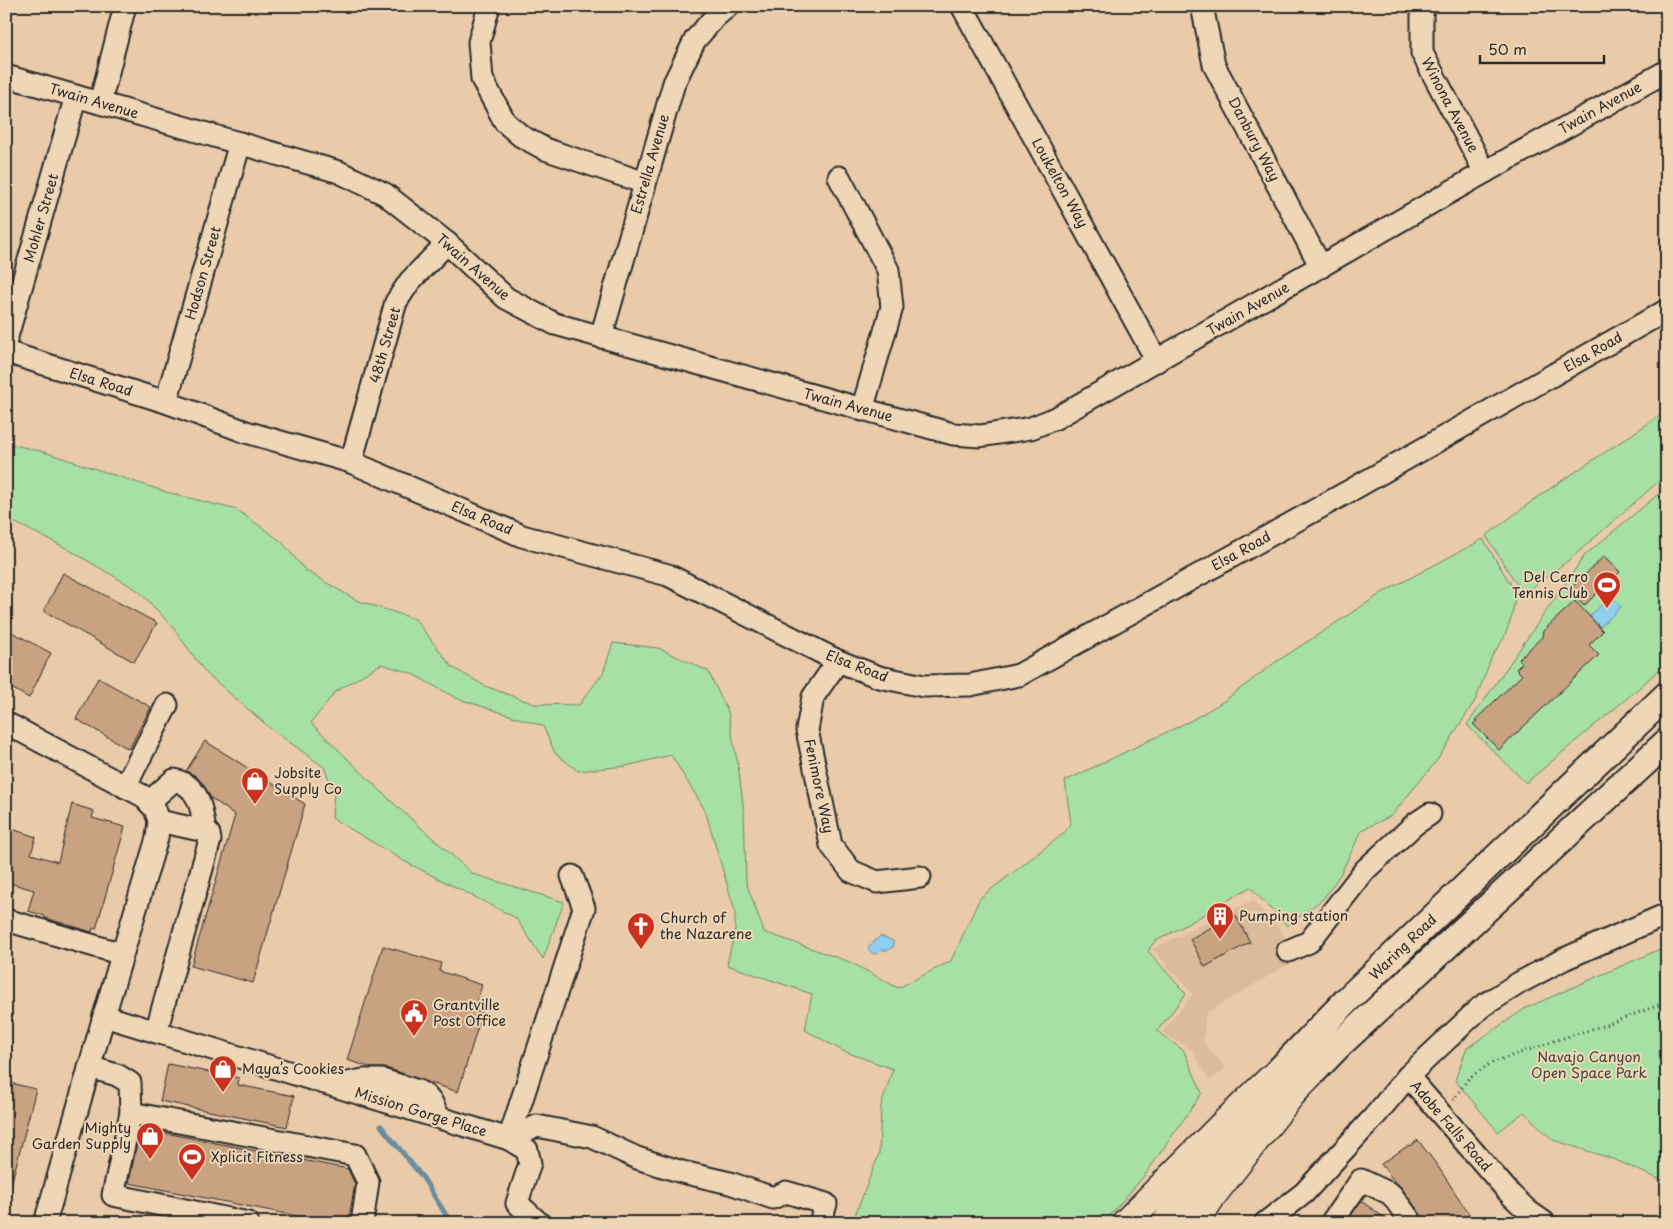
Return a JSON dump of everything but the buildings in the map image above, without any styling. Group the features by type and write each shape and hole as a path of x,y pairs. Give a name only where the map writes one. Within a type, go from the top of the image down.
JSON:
{"highway":[{"path":"1126,1223 1270,1080"},
{"path":"1194,1223 1213,1194 1296,1088"}],"main road":[{"name":"Waring Road","path":"1165,1223 1270,1080 1350,998 1667,695"},
{"name":"Waring Road","path":"1182,1223 1267,1120 1339,1045 1667,742"}],"street":[{"path":"100,103 125,6"},
{"path":"489,6 479,42 482,79 505,122 521,136 545,149 645,183"},
{"name":"Estrella Avenue","path":"601,337 674,83 695,40 715,17 728,6"},
{"name":"Loukelton Way","path":"962,6 1157,361"},
{"name":"Danbury Way","path":"1202,6 1214,65 1321,267"},
{"name":"Winona Avenue","path":"1424,6 1422,14 1422,53 1485,172"},
{"name":"Twain Avenue","path":"6,76 339,172 386,194 447,243 506,298 555,324 953,434 980,436 1031,428 1056,418 1485,172 1664,79"},
{"name":"Mohler Street","path":"6,340 76,96"},
{"name":"Hodson Street","path":"166,402 240,143"},
{"path":"839,177 888,270 892,307 862,410"},
{"name":"48th Street","path":"351,462 396,302 410,281 447,243"},
{"name":"Elsa Road","path":"6,352 166,402 246,432 351,462 522,536 668,576 838,661 879,677 924,686 970,685 1019,675 1353,489 1667,310"},
{"name":"Fenimore Way","path":"838,661 813,697 807,730 831,845 851,871 877,882 920,877"},
{"path":"125,787 167,705"},
{"path":"6,723 144,796 155,808 160,821 152,858 122,954 45,1223"},
{"path":"149,802 174,780 187,785 199,800 205,831"},
{"path":"1288,951 1309,942 1365,870 1415,824 1430,814"},
{"path":"156,1032 210,840 209,834 205,831 160,821"},
{"path":"508,1139 584,908 572,876"},
{"name":"Adobe Falls Road","path":"1544,1223 1511,1195 1408,1076 1481,1007 1511,988 1564,959 1667,914"},
{"path":"6,920 122,954"},
{"name":"Mission Gorge Place","path":"104,1016 508,1139 527,1150 530,1163 517,1204 539,1223"},
{"path":"89,1067 117,1075 130,1083 131,1113 113,1195 248,1223"},
{"path":"1265,1223 1304,1192 1374,1117 1408,1076"},
{"path":"131,1113 356,1155 368,1182 362,1223"},
{"path":"508,1139 537,1126 592,1137 637,1158 682,1172 730,1183 772,1198 786,1192 826,1204 820,1223"},
{"path":"1331,1223 1360,1180 1391,1194 1412,1223"}],"path":[{"path":"1441,1114 1469,1078 1491,1063 1606,1025 1667,1002"}],"shaded area":[{"path":"1253,900 1284,935 1292,962 1206,1013 1203,1042 1226,1068 1210,1081 1191,1049 1162,1032 1193,994 1152,949"}],"green space":[{"path":"1667,411 1667,474 1569,560 1523,594 1486,536 1539,496"},
{"path":"6,443 44,452 166,492 237,510 281,541 305,570 356,600 415,619 452,667 485,686 534,704 579,705 603,673 613,643 658,648 708,671 728,712 744,812 746,882 764,932 850,962 898,988 951,961 980,898 1063,834 1071,824 1065,781 1192,720 1224,701 1273,664 1382,593 1483,539 1516,593 1512,616 1504,638 1492,656 1476,699 1438,759 1391,816 1362,830 1341,873 1324,898 1287,926 1250,887 1154,942 1148,951 1186,994 1157,1031 1184,1051 1202,1093 1145,1175 1103,1223 852,1223 879,1154 881,1106 893,1069 843,1051 805,1030 812,994 727,965 735,930 735,911 705,810 671,755 626,766 578,771 555,753 543,726 456,698 411,673 381,664 335,692 311,723 391,801 473,874 564,902 543,959 516,918 404,861 332,818 334,792 324,767 270,728 206,673 171,625 139,591 66,548 6,518"},
{"name":"Del Cerro Tennis Club","path":"1667,487 1667,662 1526,783 1467,725 1585,555"},
{"name":"Navajo Canyon Open Space Park","path":"1667,946 1667,1181 1613,1159 1553,1140 1524,1112 1498,1132 1455,1080 1467,1048 1526,1008"}],"water":[{"path":"1611,596 1621,607 1600,627 1590,616"},
{"path":"880,936 893,941 894,945 892,948 881,950 877,954 872,953 868,948"}],"waterway":[{"path":"381,1126 423,1178 451,1223"}],"place":[{"name":"Del Cerro Tennis Club","path":"1607,609"},
{"name":"Jobsite Supply Co","path":"255,805"},
{"name":"Pumping station","path":"1220,940"},
{"name":"Church of the Nazarene","path":"641,950"},
{"name":"Grantville Post Office","path":"414,1037"},
{"name":"Maya’s Cookies","path":"223,1093"},
{"name":"Mighty Garden Supply","path":"150,1160"},
{"name":"Xplicit Fitness","path":"192,1181"}]}
